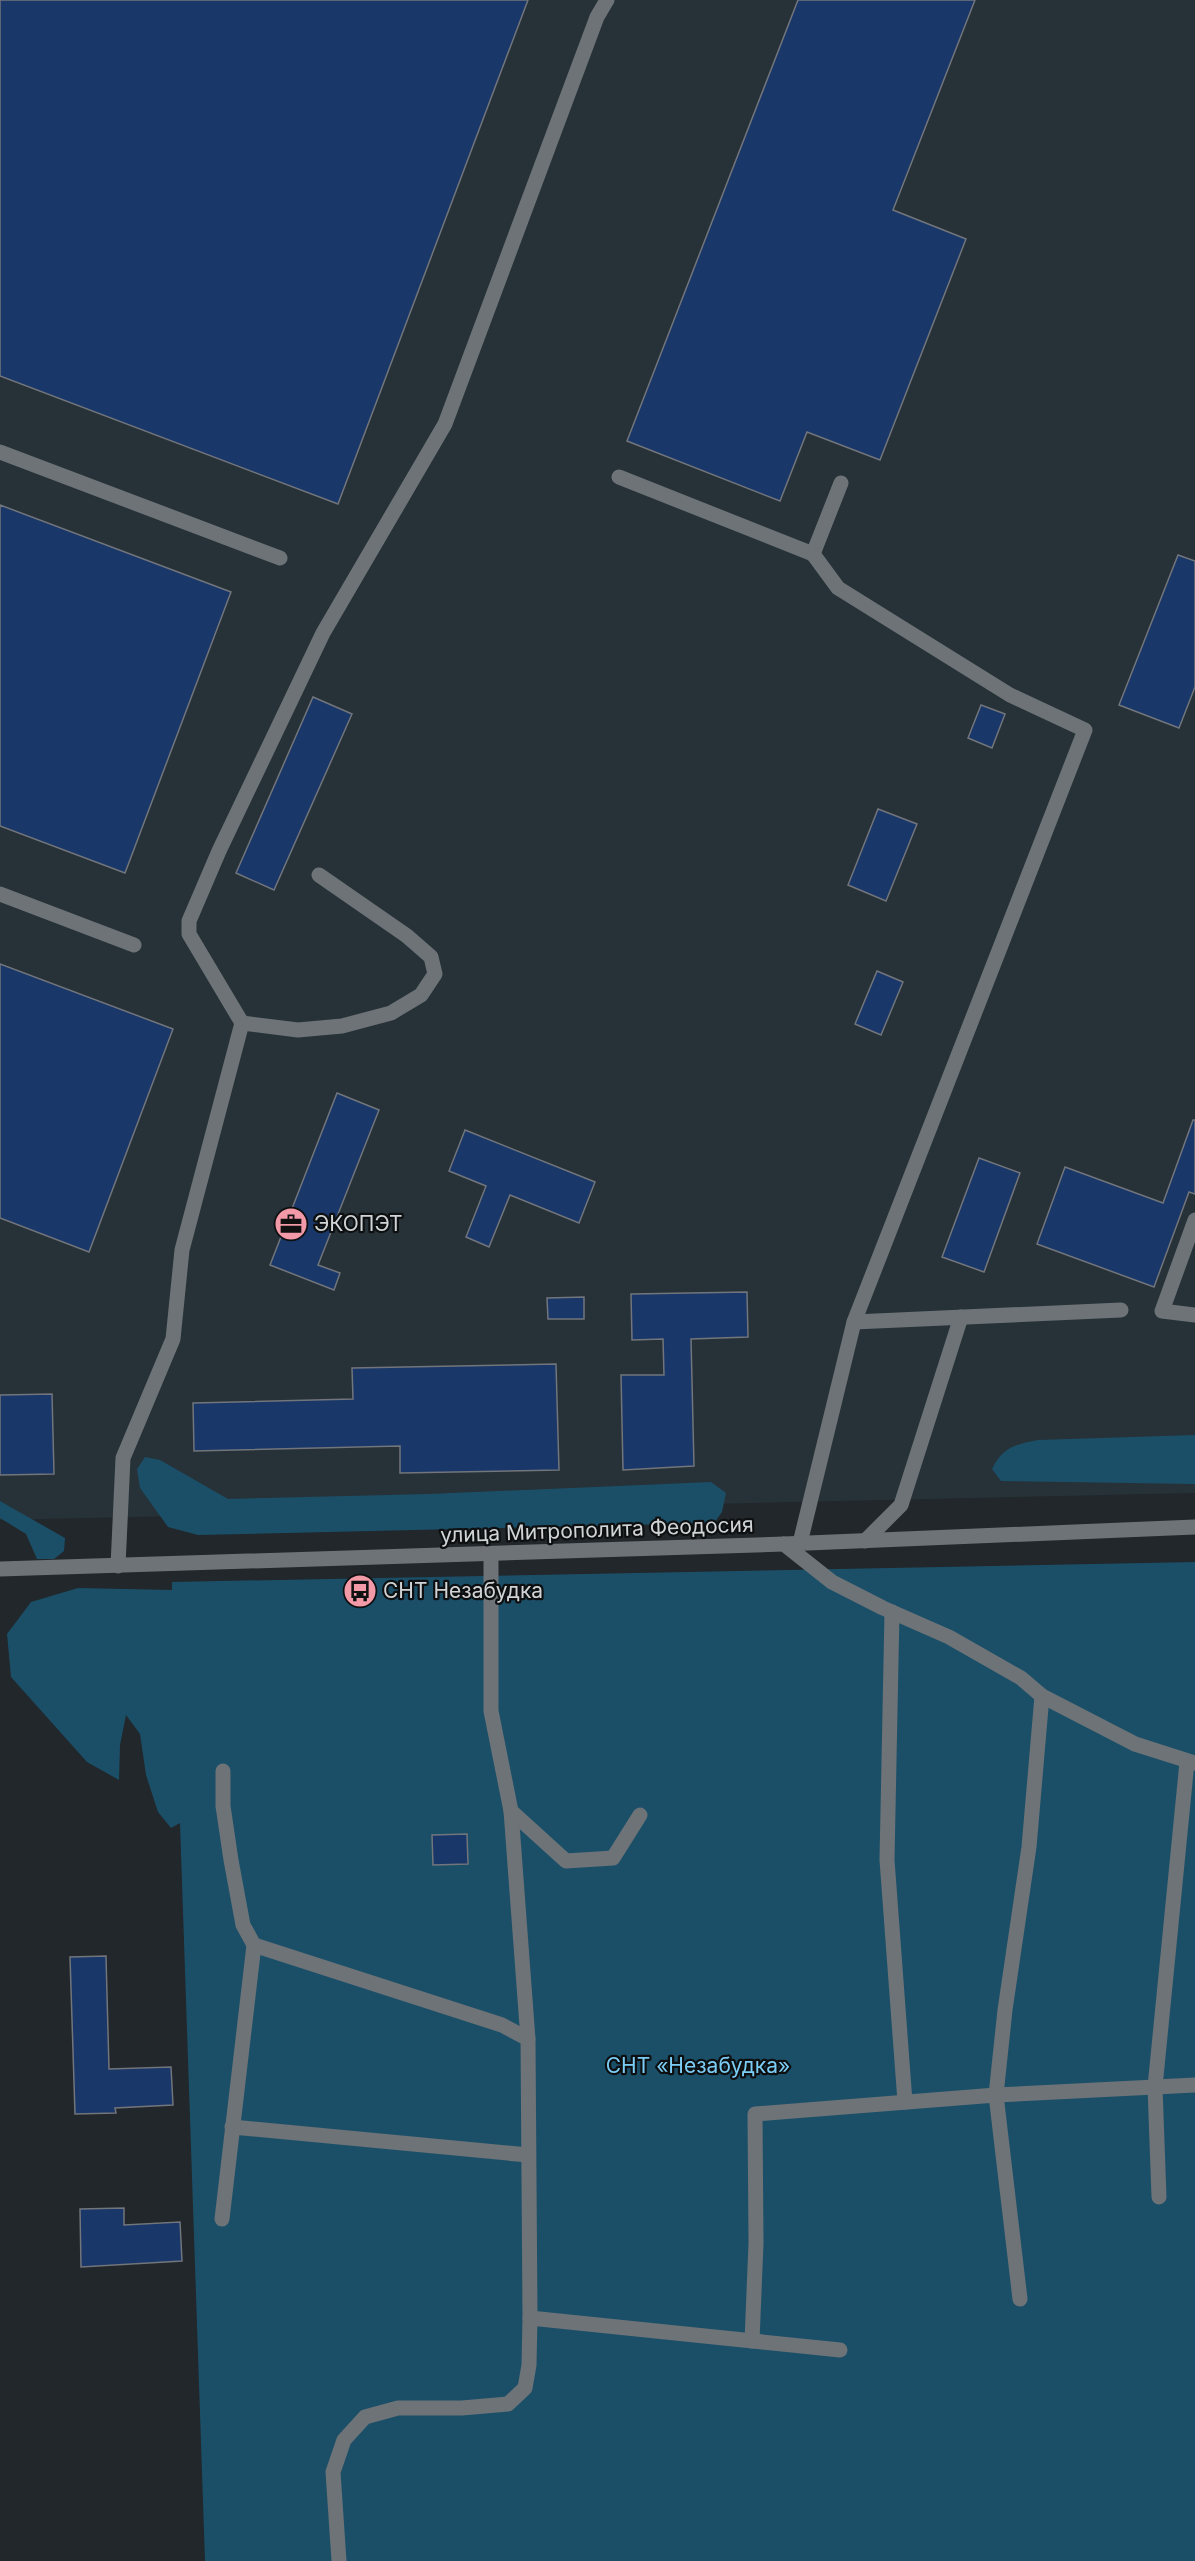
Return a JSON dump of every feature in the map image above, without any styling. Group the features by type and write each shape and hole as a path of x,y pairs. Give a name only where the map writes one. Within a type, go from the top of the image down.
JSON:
{"street":[{"path":"118,1566 123,1458 173,1339 182,1250 242,1023 189,934 189,921 219,851 324,633 445,424 470,351 597,17 607,0"},
{"path":"0,452 280,558"},
{"path":"619,477 813,554 838,588 1010,695 1085,730 854,1322 800,1543"},
{"path":"813,554 841,483"},
{"path":"242,1023 298,1030 342,1026 391,1013 421,994 435,974 431,957 407,936 319,875"},
{"path":"0,894 135,945"},
{"path":"1195,1220 1162,1311 1195,1314"},
{"path":"854,1322 1121,1310"},
{"path":"865,1541 901,1505 962,1317"},
{"name":"улица Митрополита Феодосия","path":"0,1569 783,1544 1195,1527"},
{"path":"783,1544 832,1582 892,1612 950,1637 1021,1678 1042,1696 1135,1744 1191,1762 1155,2087 1159,2197"},
{"path":"339,2561 333,2472 344,2440 365,2417 398,2408 462,2408 508,2404 525,2388 529,2365 528,2039 510,1811 491,1711 490,1554"},
{"path":"892,1612 887,1860 905,2102"},
{"path":"1020,2299 996,2095 1005,2010 1029,1847 1042,1696"},
{"path":"222,2219 254,1946 243,1925 231,1860 223,1806 223,1771"},
{"path":"510,1811 566,1861 613,1858 640,1815"},
{"path":"254,1946 502,2025 528,2039"},
{"path":"752,2341 756,2243 755,2114 996,2095 1195,2085"},
{"path":"232,2127 528,2155"},
{"path":"530,2318 840,2350"}],"shaded area":[{"path":"0,0 1195,0 1195,1493 0,1520"}],"green space":[{"path":"1195,1435 1195,1484 1001,1481 992,1469 1005,1451 1038,1440"},
{"path":"145,1457 160,1460 228,1499 429,1494 711,1482 726,1493 722,1512 714,1523 198,1535 168,1527 140,1488 137,1469"},
{"path":"0,1501 65,1538 64,1551 54,1559 37,1559 26,1534 0,1518"},
{"name":"СНТ «Незабудка»","path":"1195,1562 1195,2561 205,2561 180,1823 171,1828 158,1812 146,1775 140,1734 126,1715 120,1745 119,1780 87,1762 11,1677 7,1634 31,1602 78,1588 172,1590 172,1582"}],"building":[{"path":"0,0 528,0 338,504 0,376"},
{"path":"798,0 975,0 893,210 966,239 880,460 807,432 780,501 627,441"},
{"path":"0,505 231,592 125,873 0,826"},
{"path":"1178,555 1195,561 1195,687 1179,728 1119,705"},
{"path":"313,697 352,714 274,890 236,873"},
{"path":"981,705 1005,714 992,748 968,738"},
{"path":"878,809 917,824 886,901 848,885"},
{"path":"0,964 173,1029 89,1252 0,1218"},
{"path":"877,971 903,982 881,1035 855,1024"},
{"path":"337,1093 379,1110 318,1265 340,1273 334,1290 270,1265"},
{"path":"1193,1120 1195,1120 1195,1194 1189,1192 1154,1287 1037,1244 1065,1167 1163,1203"},
{"path":"465,1130 595,1182 579,1223 510,1195 489,1247 466,1237 486,1186 449,1171"},
{"path":"979,1158 1020,1173 984,1272 942,1257"},
{"path":"747,1292 748,1337 691,1339 694,1466 623,1470 621,1375 664,1375 663,1339 632,1340 631,1294"},
{"path":"584,1297 584,1319 548,1319 547,1298"},
{"path":"556,1364 559,1470 400,1473 400,1446 194,1451 193,1403 353,1399 352,1368"},
{"path":"52,1394 54,1474 0,1475 0,1395"},
{"path":"467,1834 468,1864 433,1865 432,1835"},
{"path":"106,1956 109,2069 171,2067 173,2105 115,2108 116,2113 75,2114 70,1957"},
{"path":"124,2208 124,2225 180,2222 182,2261 81,2267 80,2209"}],"place":[{"name":"ЭКОПЭТ","path":"291,1224"},
{"name":"СНТ Незабудка","path":"360,1591"}]}
